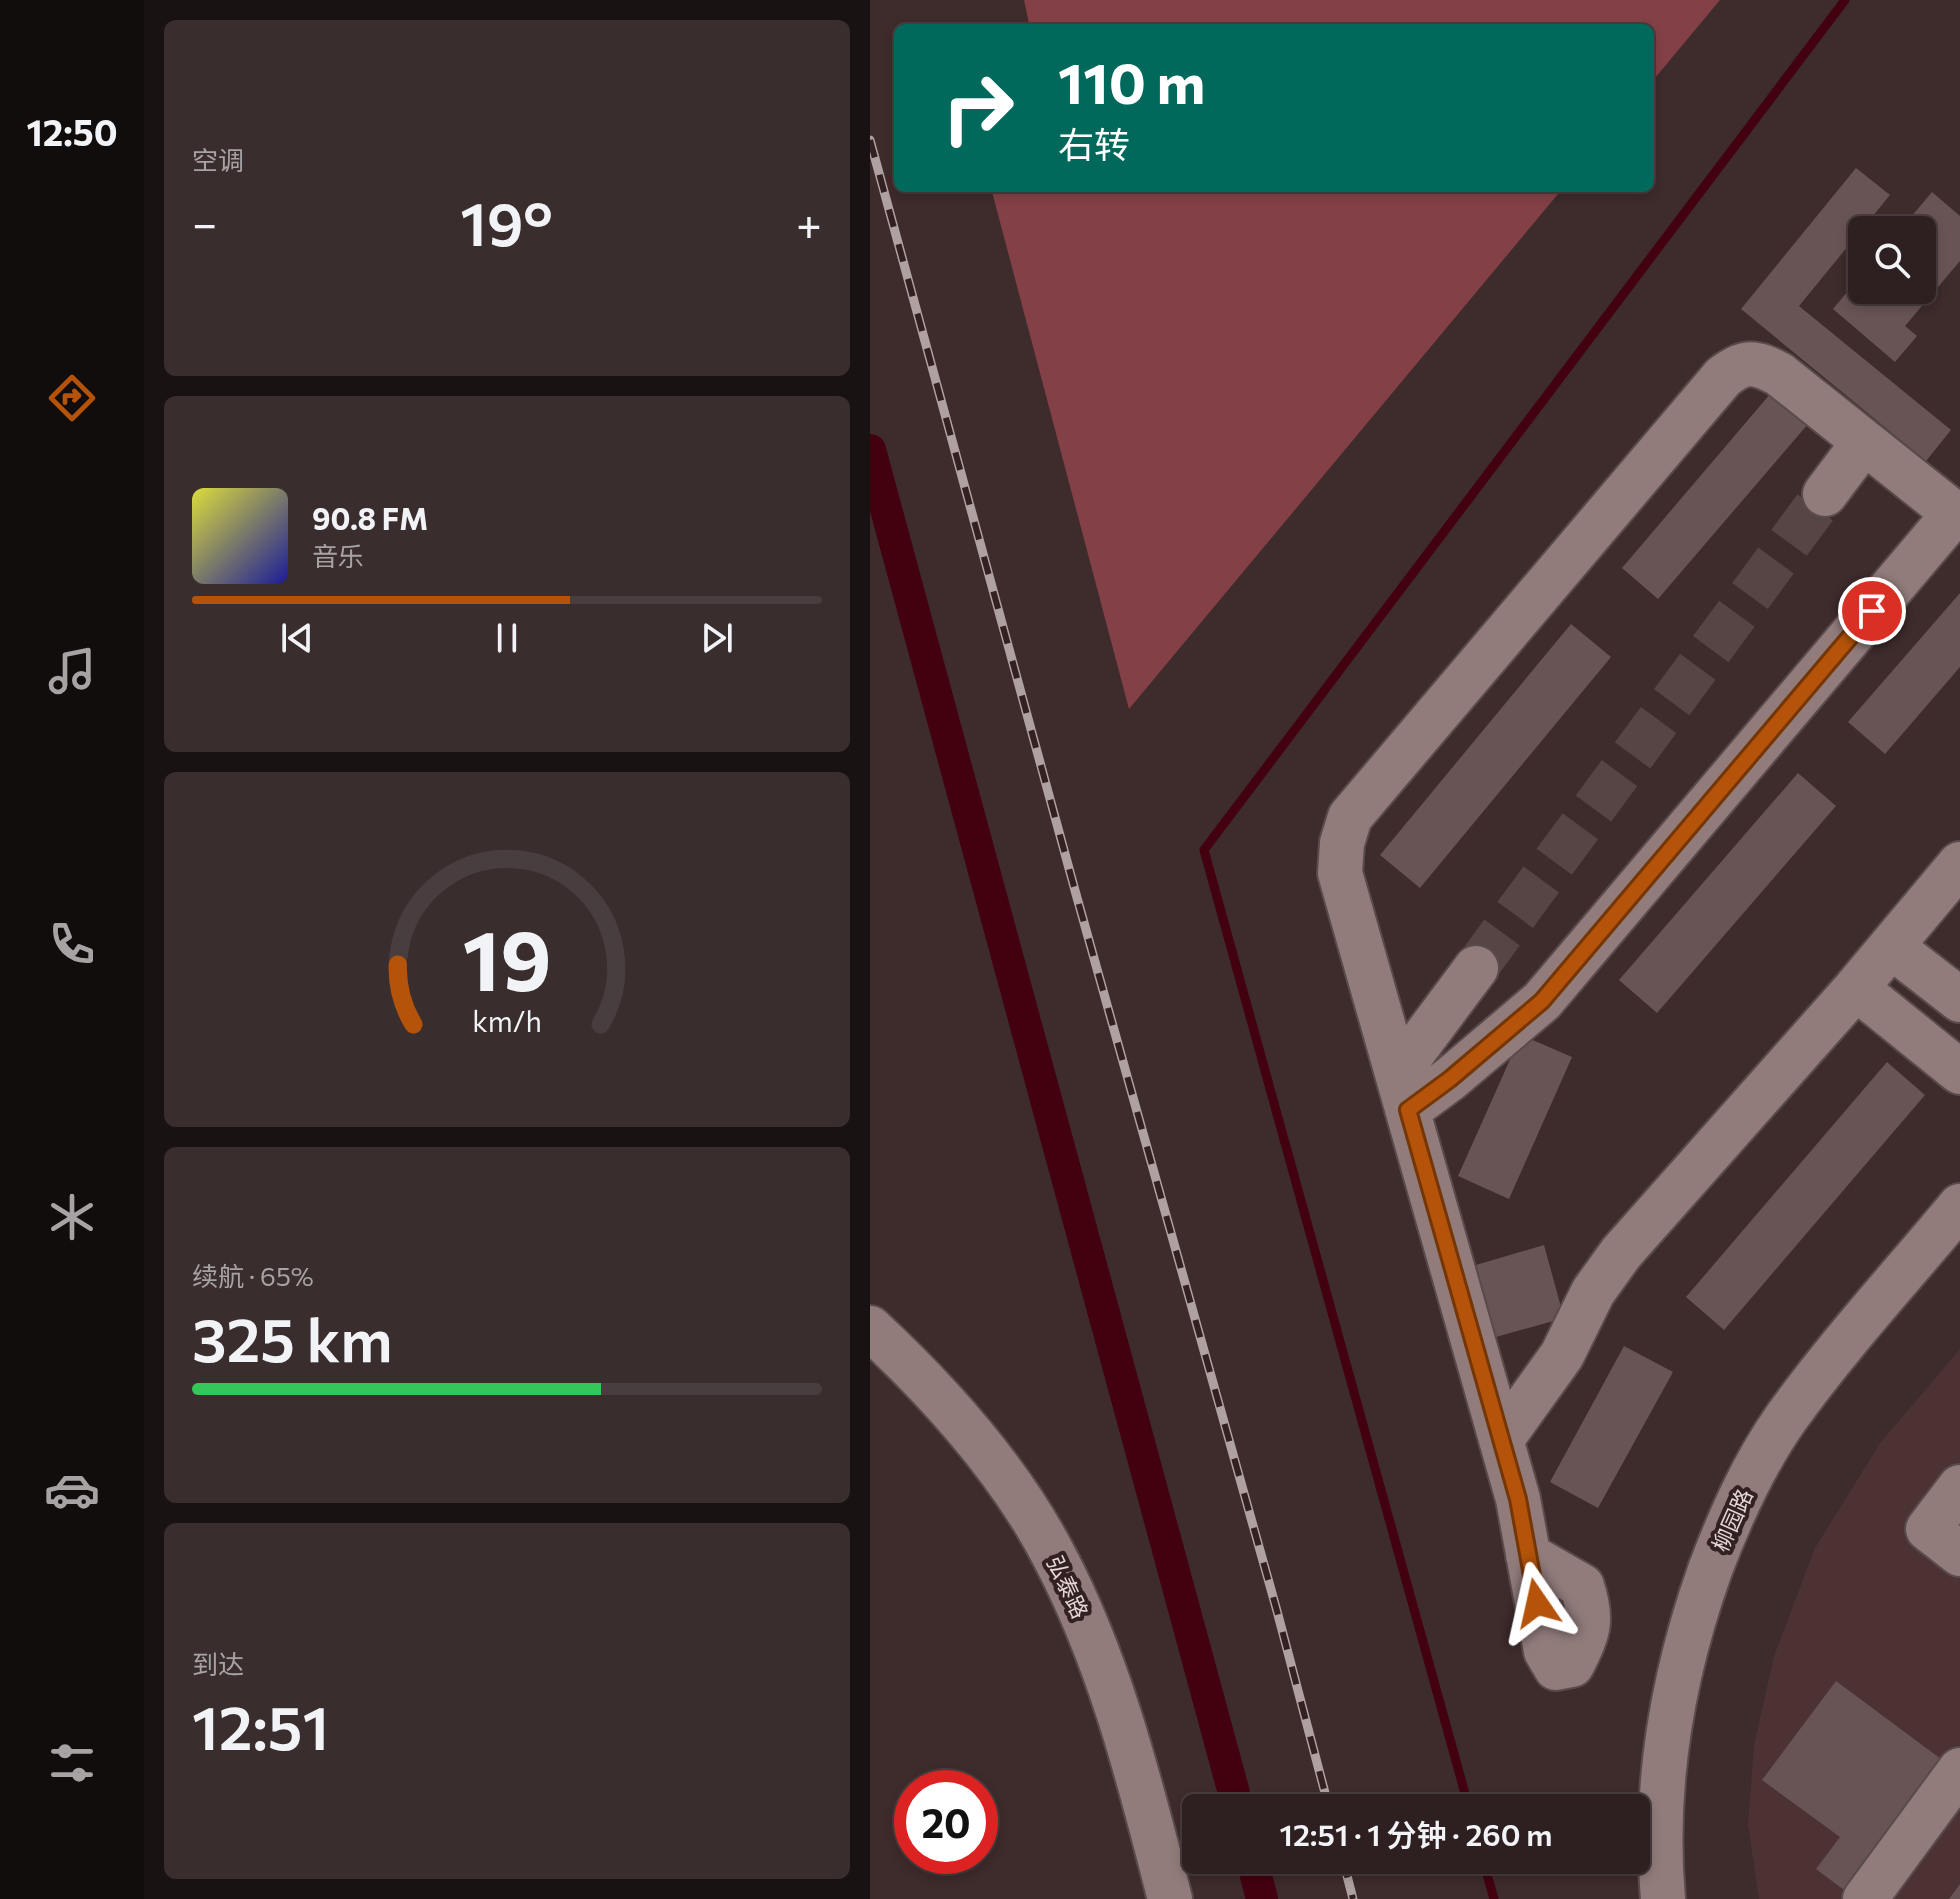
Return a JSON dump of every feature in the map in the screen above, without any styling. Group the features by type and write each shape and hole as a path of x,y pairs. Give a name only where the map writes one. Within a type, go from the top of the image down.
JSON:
{"street":[{"path":"1402,1092 1450,1079 1542,1001 1957,516 1779,374 1760,364 1739,365 1723,377 1350,817 1342,843 1340,873 1402,1092 1518,1499 1528,1555"},
{"path":"1825,494 1864,442"},
{"path":"1501,1440 1562,1355 1593,1292 1621,1253 1892,947 1960,864"},
{"path":"1892,947 1960,1000"},
{"path":"1402,1092 1476,968"},
{"path":"1856,988 1960,1072"},
{"name":"柳园路","path":"1663,1899 1661,1802 1665,1746 1676,1680 1697,1607 1727,1524 1785,1420 1821,1372 1960,1206"},
{"name":"柳园路","path":"1690,1899 1686,1829 1688,1762 1703,1683 1751,1535 1779,1478 1812,1424 1960,1247"},
{"name":"弘泰路","path":"870,1328 914,1368 973,1436 1052,1551 1079,1605 1114,1701 1170,1899"},
{"path":"1960,1487 1928,1529 1960,1554"},
{"path":"1865,1899 1960,1770"}],"shaded area":[{"path":"1024,0 1720,0 1654,79 1654,24 1029,24"},
{"path":"992,192 1560,192 1129,709"},
{"path":"1960,1349 1960,1899 1759,1899 1748,1825 1754,1745 1774,1656 1815,1548 1880,1443"}],"building":[{"path":"1856,168 1890,195 1873,216 1848,216 1848,246 1799,306 1951,430 1926,461 1741,309"},
{"path":"1932,192 1960,216 1960,261 1936,289 1936,216 1912,216"},
{"path":"1848,291 1848,304 1924,304 1905,326 1917,336 1895,362 1833,309"},
{"path":"1771,393 1808,424 1658,599 1622,568"},
{"path":"1960,593 1960,667 1885,754 1848,722"},
{"path":"1571,624 1611,657 1420,888 1380,855"},
{"path":"1798,773 1836,806 1657,1013 1619,980"},
{"path":"1521,1035 1572,1057 1509,1199 1458,1176"},
{"path":"1887,1062 1925,1095 1724,1330 1686,1297"},
{"path":"1544,1245 1564,1318 1496,1337 1476,1265"},
{"path":"1624,1346 1673,1372 1598,1508 1550,1482"},
{"path":"1836,1681 1949,1765 1852,1896 1816,1869 1840,1837 1762,1780"},
{"path":"1960,1884 1960,1899 1949,1899"}],"waterway":[{"path":"1465,1794 1204,850 1845,0"},
{"path":"870,450 1234,1794"},
{"path":"1256,1874 1262,1899"},
{"path":"1487,1874 1494,1899"}],"tunnel":[{"path":"1476,968 1825,494"}],"railway":[{"path":"870,140 1325,1794"},
{"path":"1347,1874 1353,1899"}],"route":[{"path":"1537,1603 1518,1499 1408,1110 1450,1079 1542,1001 1872,611"}]}
